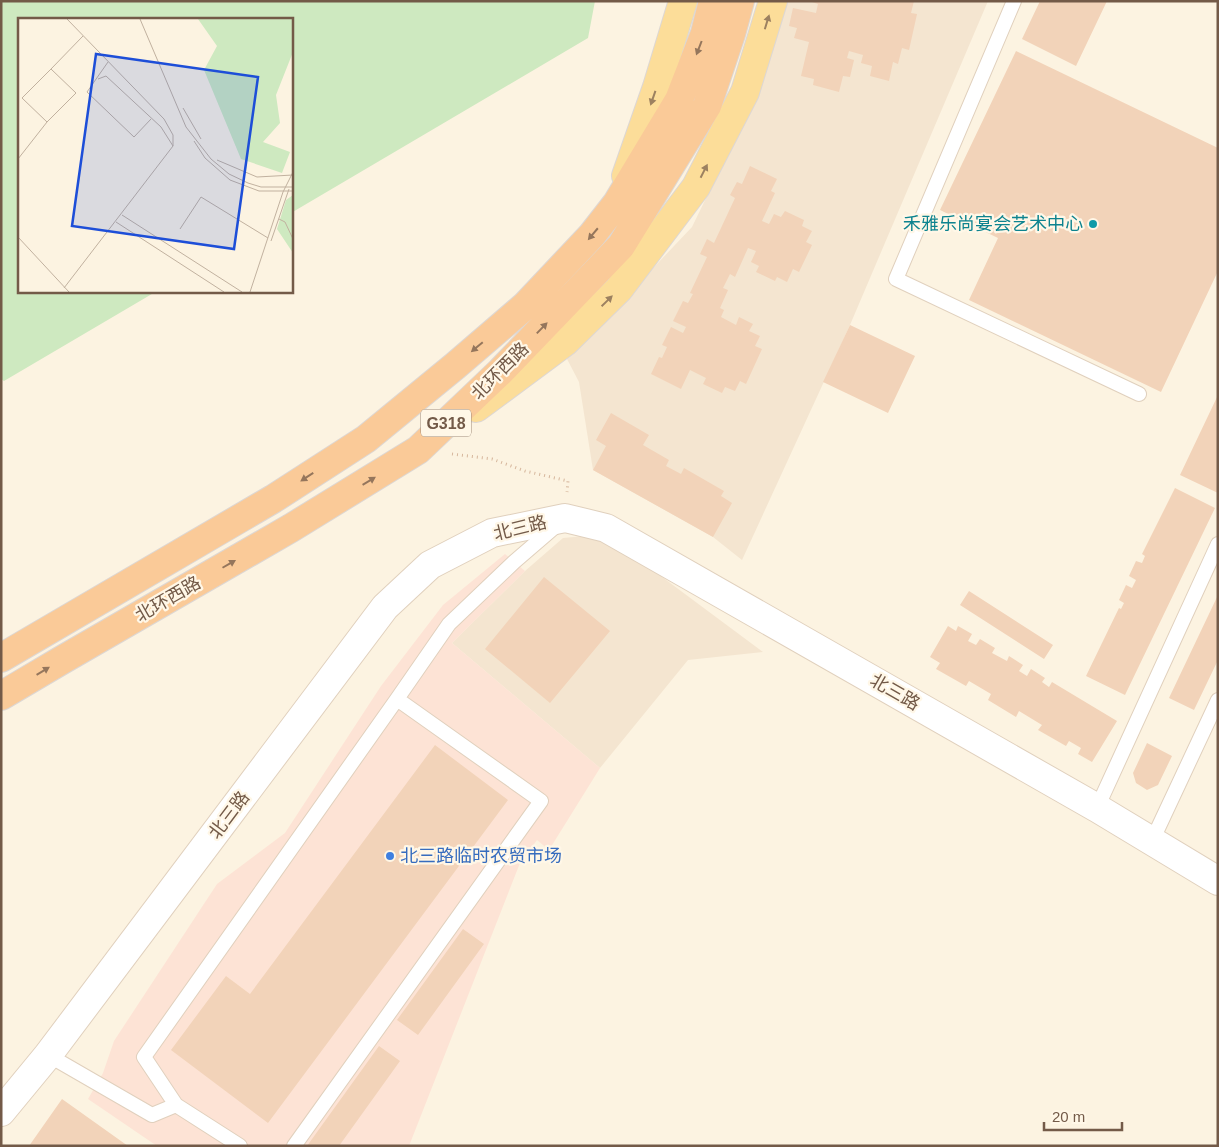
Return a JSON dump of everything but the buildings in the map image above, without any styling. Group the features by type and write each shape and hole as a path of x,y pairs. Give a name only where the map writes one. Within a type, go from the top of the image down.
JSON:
{"highway":[{"name":"北环西路","path":"1,658 273,500 366,439 525,306 592,235 617,203 679,100 705,33 713,1"},
{"name":"北环西路","path":"1,696 291,528 418,450 501,371 621,246 707,106 740,1"}],"main road":[{"path":"617,203 657,87 683,1"},
{"path":"418,450 565,342 619,289 696,187 745,92 773,1"}],"street":[{"name":"北三路","path":"1,1112 48,1055 386,607 430,565 492,533 565,518 606,528 1097,808 1218,881"}],"lane":[{"path":"1014,1 896,279 1139,394"},
{"path":"240,1146 176,1105 144,1057 449,624 514,562 565,518"},
{"path":"1097,808 1218,544"},
{"path":"294,1146 541,802 398,699"},
{"path":"1152,841 1218,700"},
{"path":"48,1055 152,1115 176,1105"}],"path":[{"path":"418,450 492,459 525,471 568,481 565,518"}],"shaded area":[{"path":"780,1 988,1 850,325 742,560 713,537 593,470 579,382 567,359 692,227 742,124"},
{"path":"596,535 650,568 763,652 688,660 600,768 452,643 525,571 563,538"},
{"name":"北三路临时农贸市场","path":"505,554 525,571 452,643 600,768 549,850 537,840 520,863 409,1146 157,1146 88,1099 103,1073 114,1041 217,884 285,833 381,686 443,605"}],"green space":[{"path":"1,1 595,1 588,38 292,212 292,18 18,18 18,292 155,292 4,381 1,379"}],"place":[{"name":"禾雅乐尚宴会艺术中心","path":"1093,224"},
{"name":"北三路临时农贸市场","path":"390,856"}]}
